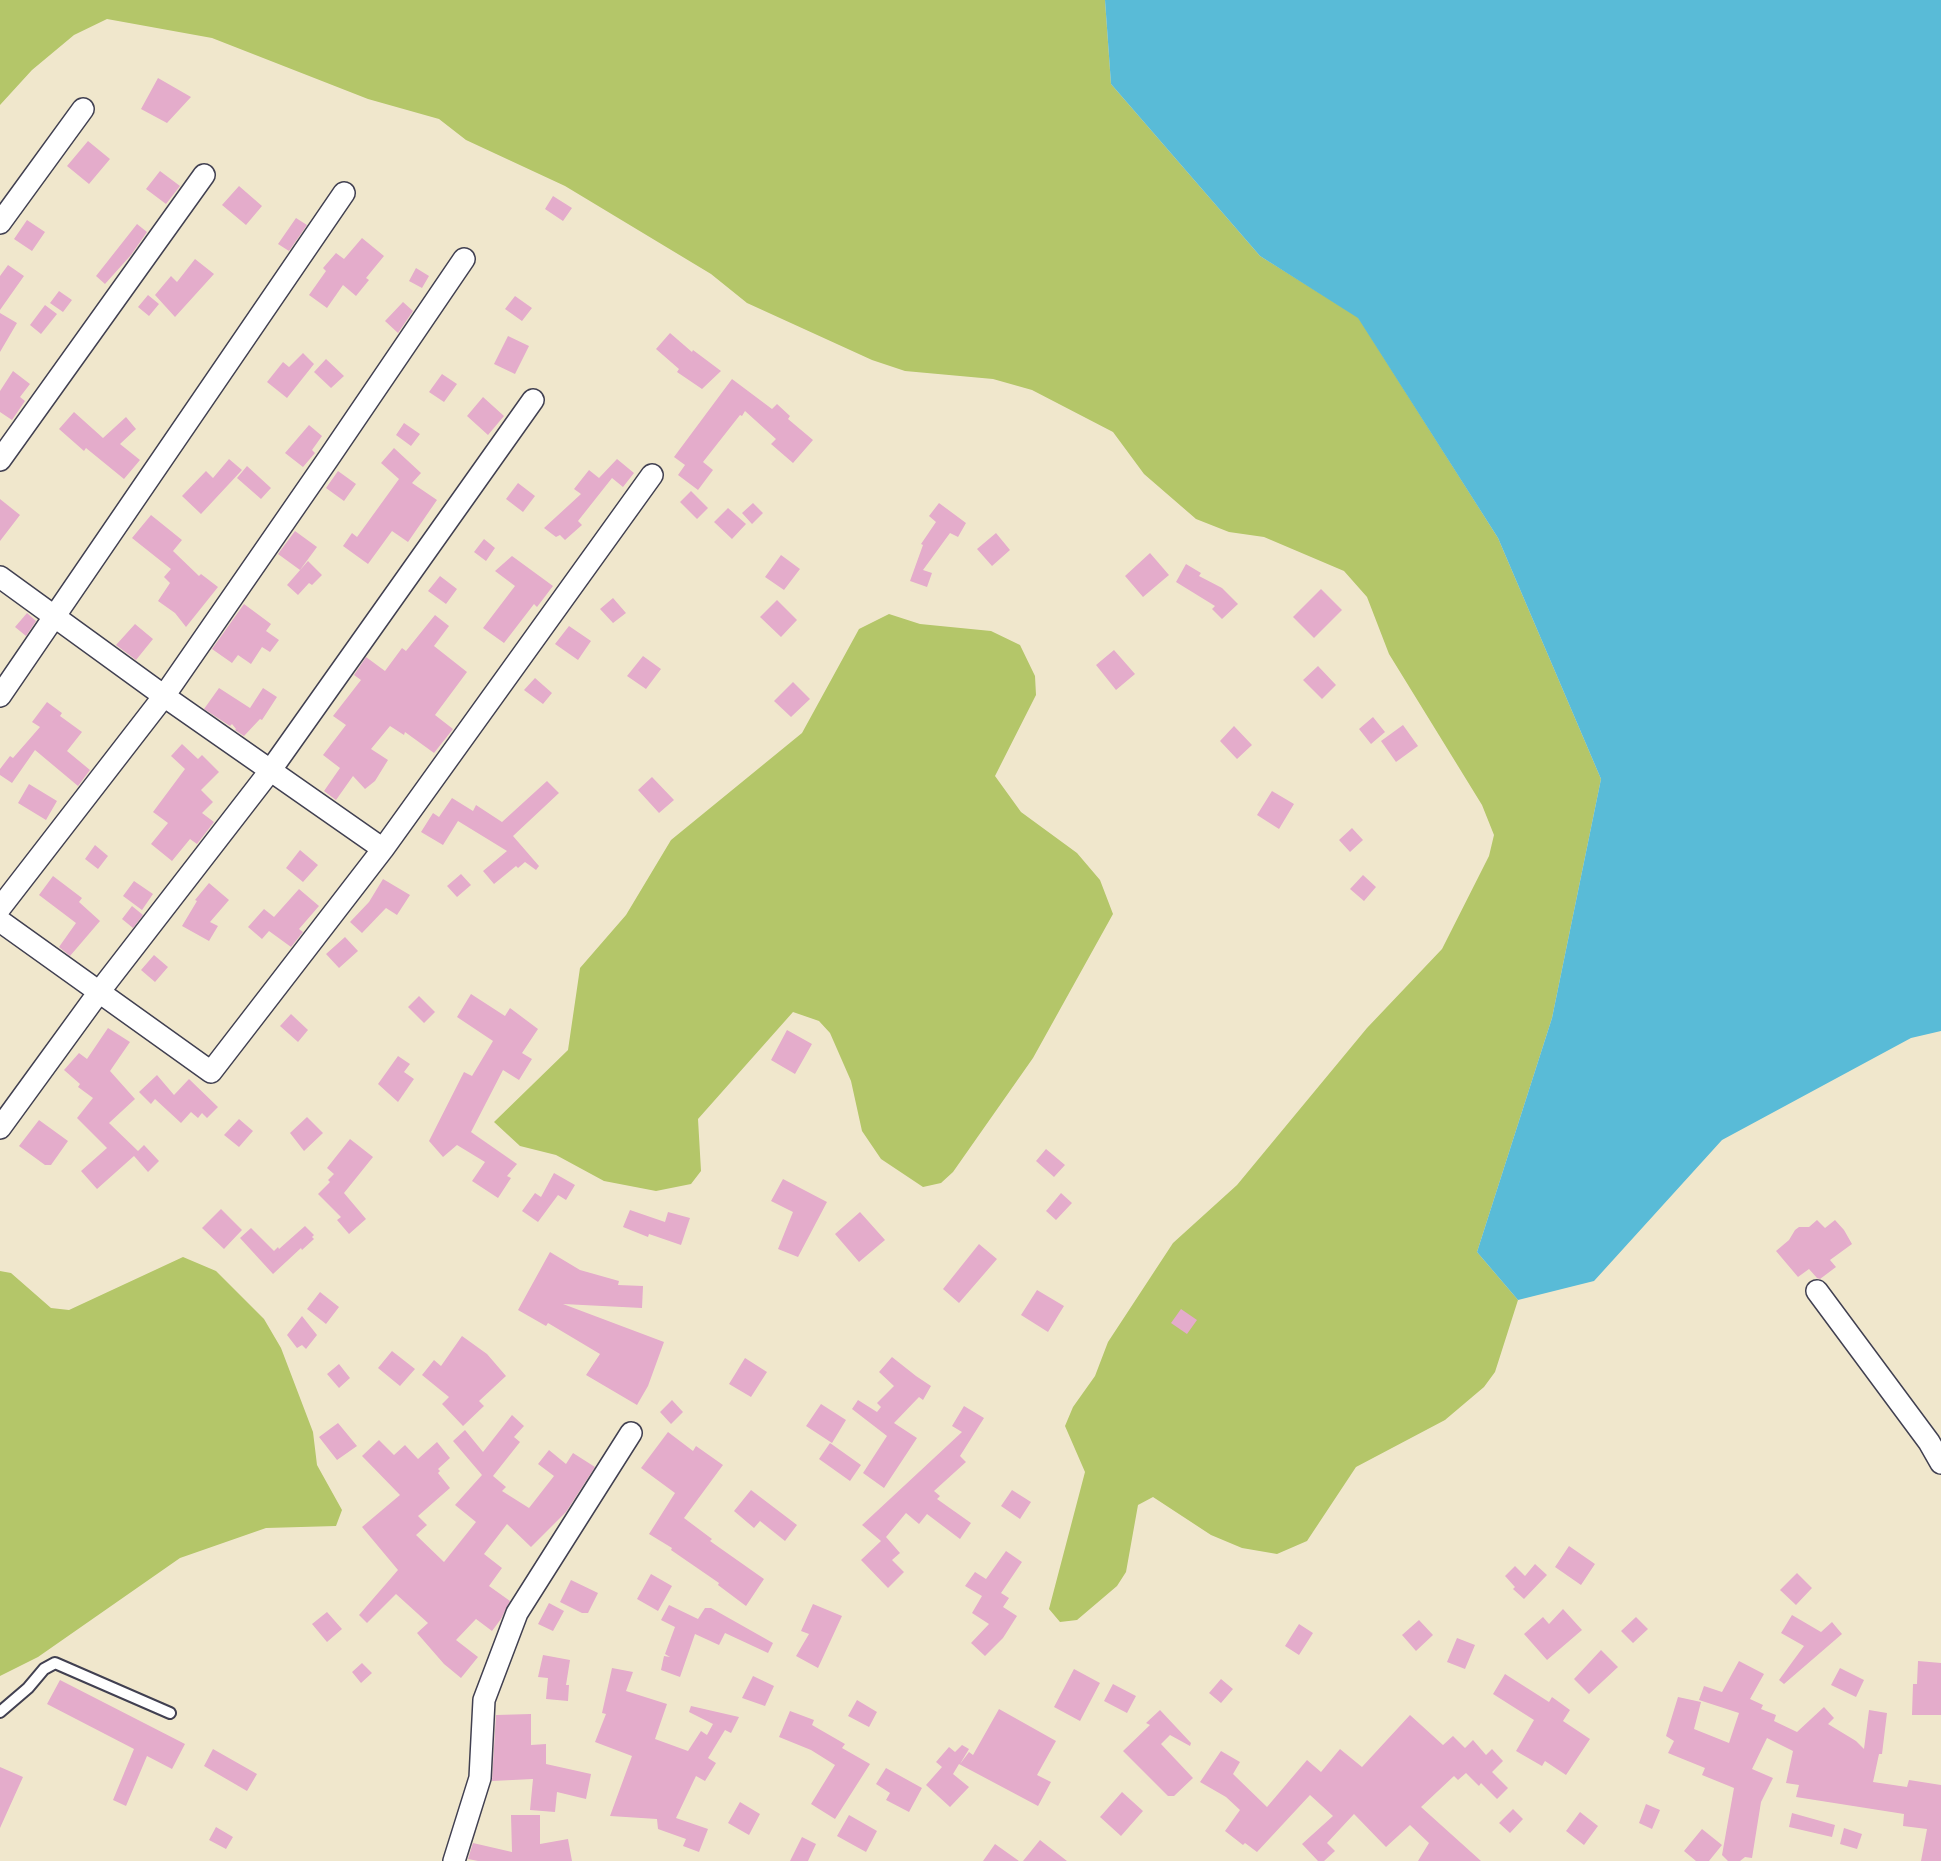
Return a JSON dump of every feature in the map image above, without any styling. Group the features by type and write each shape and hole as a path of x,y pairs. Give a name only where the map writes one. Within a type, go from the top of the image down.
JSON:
{"street":[{"path":"0,223 83,109"},
{"path":"0,460 204,175"},
{"path":"0,696 344,193"},
{"path":"0,908 164,696 464,259"},
{"path":"0,1128 99,992 270,771 533,400"},
{"path":"0,921 211,1072 383,849 652,475"},
{"path":"0,577 164,696 383,849"},
{"path":"1817,1291 1929,1442 1941,1463"},
{"path":"454,1861 480,1778 484,1700 517,1613 631,1433"}],"lane":[{"path":"0,1712 28,1688 44,1669 55,1663 170,1713"}],"green space":[{"path":"0,0 1105,0 1111,84 1260,256 1358,317 1498,538 1601,779 1552,1018 1477,1252 1518,1300 1495,1372 1484,1387 1445,1420 1356,1467 1307,1541 1277,1554 1242,1548 1211,1535 1153,1497 1138,1505 1126,1572 1117,1586 1077,1620 1060,1622 1049,1609 1085,1472 1065,1426 1073,1407 1095,1376 1108,1342 1173,1243 1237,1185 1367,1028 1442,949 1489,856 1494,835 1482,805 1389,654 1367,597 1344,571 1264,537 1229,532 1196,519 1144,474 1113,432 1032,390 993,379 905,371 872,360 747,303 711,274 565,186 466,140 439,119 368,99 212,38 107,19 74,35 32,70 0,105"},
{"path":"889,614 920,624 991,631 1020,645 1035,676 1036,695 995,776 1021,812 1077,853 1100,880 1113,914 1033,1058 953,1172 941,1183 923,1187 881,1159 862,1131 851,1081 830,1033 819,1021 793,1012 698,1119 701,1171 691,1184 656,1191 604,1181 556,1155 520,1146 494,1122 568,1050 580,968 626,915 671,840 802,733 859,629"},
{"path":"183,1257 216,1271 264,1319 281,1348 313,1432 317,1465 342,1510 336,1526 266,1528 180,1558 38,1657 0,1676 0,1271 11,1273 51,1308 69,1310"}],"water":[{"path":"1105,0 1941,0 1941,1031 1911,1038 1722,1140 1594,1281 1518,1300 1477,1252 1552,1018 1601,779 1498,538 1358,318 1260,256 1111,84"}],"building":[{"path":"158,78 191,97 167,123 141,109"},
{"path":"88,141 110,159 89,184 67,166"},
{"path":"160,171 180,186 166,204 146,189"},
{"path":"239,186 262,206 246,225 222,205"},
{"path":"553,196 572,208 563,221 545,209"},
{"path":"296,218 307,225 289,251 278,244"},
{"path":"27,220 45,232 32,251 14,239"},
{"path":"137,224 147,232 131,255 105,284 96,276"},
{"path":"362,238 384,256 366,278 369,280 356,296 343,285 327,308 309,295 326,271 323,268 336,253 344,259"},
{"path":"195,259 214,274 175,317 155,295 171,276 177,282"},
{"path":"8,265 24,276 0,310 0,276"},
{"path":"416,268 429,276 422,288 409,281"},
{"path":"59,291 72,300 63,312 50,303"},
{"path":"148,295 159,304 149,316 138,307"},
{"path":"515,296 532,308 522,321 505,309"},
{"path":"403,302 413,311 398,333 385,321"},
{"path":"45,305 57,314 41,334 30,325"},
{"path":"0,313 17,323 0,352"},
{"path":"670,333 692,352 693,350 721,371 702,389 677,372 679,369 656,349"},
{"path":"508,336 529,346 515,374 494,364"},
{"path":"303,353 314,364 287,398 267,382 283,362 289,367"},
{"path":"326,359 344,376 331,388 314,372"},
{"path":"13,371 30,384 20,397 25,401 12,420 0,412 0,391"},
{"path":"442,374 457,384 444,402 429,392"},
{"path":"732,379 772,409 777,404 790,416 788,419 813,440 793,463 771,444 776,439 745,411 703,462 713,470 698,490 678,475 685,465 674,457"},
{"path":"483,397 504,416 488,435 467,416"},
{"path":"74,412 103,438 126,417 136,429 120,444 140,460 124,479 86,448 84,451 59,429"},
{"path":"404,423 420,434 411,446 396,435"},
{"path":"309,425 322,436 312,450 315,453 303,467 285,453"},
{"path":"394,448 421,473 412,483 437,500 408,542 392,531 368,564 343,546 352,533 357,537 399,479 381,463"},
{"path":"229,459 242,470 201,514 182,496 206,471 213,478"},
{"path":"617,459 634,473 623,487 612,478 578,521 582,525 565,540 560,535 556,537 544,528 581,494 574,489 589,470 599,478"},
{"path":"247,466 271,488 261,499 237,478"},
{"path":"338,471 356,484 344,501 326,488"},
{"path":"518,483 535,496 523,512 506,499"},
{"path":"691,491 708,508 697,519 680,502"},
{"path":"0,499 20,515 0,541"},
{"path":"753,503 763,513 752,524 742,513"},
{"path":"939,503 966,523 958,537 950,533 923,570 932,573 927,587 910,581 923,545 921,544 936,522 929,516"},
{"path":"728,508 746,524 732,539 714,522"},
{"path":"151,515 182,540 173,551 199,576 201,574 218,587 186,627 175,613 158,601 170,583 164,577 171,569 132,538"},
{"path":"295,531 317,547 300,570 278,554"},
{"path":"996,533 1010,550 992,566 977,549"},
{"path":"484,539 495,548 486,561 474,552"},
{"path":"1150,553 1169,575 1143,597 1125,576"},
{"path":"781,555 800,569 784,590 765,577"},
{"path":"512,556 553,586 537,607 534,604 504,643 483,628 515,586 495,571"},
{"path":"308,561 322,575 312,585 309,583 298,595 287,585"},
{"path":"1186,564 1201,573 1199,576 1222,588 1238,604 1222,619 1212,609 1215,606 1176,582"},
{"path":"440,576 457,589 446,604 428,591"},
{"path":"1321,589 1342,610 1314,638 1293,617"},
{"path":"613,598 626,613 613,623 600,609"},
{"path":"777,600 797,620 781,637 760,617"},
{"path":"244,604 271,624 266,631 279,640 270,652 262,647 251,664 238,655 232,663 212,649"},
{"path":"27,613 36,621 26,636 15,627"},
{"path":"435,615 449,626 434,646 467,672 435,715 453,729 434,753 405,732 404,735 390,726 371,749 388,760 375,781 365,789 353,776 336,800 324,791 340,768 323,755 346,725 333,716 361,680 354,675 366,657 385,671 402,648 406,651"},
{"path":"135,624 153,639 136,660 116,645"},
{"path":"569,626 591,641 578,660 555,644"},
{"path":"1114,650 1135,674 1116,690 1096,665"},
{"path":"643,656 661,669 646,689 627,676"},
{"path":"1318,666 1336,685 1322,699 1303,680"},
{"path":"535,678 552,693 543,704 524,690"},
{"path":"793,682 810,699 791,717 774,701"},
{"path":"219,688 250,708 263,688 277,697 262,720 260,719 244,736 235,730 232,724 230,726 204,709"},
{"path":"47,702 62,713 60,716 82,732 67,751 90,770 78,786 35,750 12,783 0,775 0,769 10,756 13,758 40,727 32,722"},
{"path":"1373,717 1385,732 1371,744 1359,729"},
{"path":"1403,725 1418,746 1396,762 1381,741"},
{"path":"1234,726 1252,745 1237,759 1220,741"},
{"path":"182,744 198,759 202,755 219,772 201,790 213,802 202,813 214,822 197,844 190,839 172,861 151,844 168,823 153,812 185,769 171,756"},
{"path":"652,777 674,800 659,813 638,790"},
{"path":"547,781 559,793 513,836 539,866 536,870 525,862 518,868 516,866 494,884 483,871 507,851 458,821 443,845 421,832 433,813 439,817 452,798 473,811 476,805 502,822"},
{"path":"29,784 57,801 46,820 18,803"},
{"path":"1272,791 1294,804 1279,829 1257,815"},
{"path":"1352,828 1363,840 1350,852 1339,840"},
{"path":"95,845 108,856 98,869 85,859"},
{"path":"300,850 318,865 303,882 286,868"},
{"path":"461,874 471,885 457,897 447,886"},
{"path":"1363,875 1376,887 1364,901 1350,889"},
{"path":"53,876 82,898 79,902 100,921 70,956 59,947 76,923 39,895"},
{"path":"383,879 410,895 397,915 386,908 362,933 350,922 369,902"},
{"path":"134,881 153,894 142,910 123,896"},
{"path":"209,883 229,900 210,922 218,926 209,941 182,926 197,901 195,900"},
{"path":"299,889 319,906 299,929 303,932 291,947 269,931 262,939 248,927 264,909 274,917"},
{"path":"132,906 143,915 133,928 122,919"},
{"path":"345,937 358,951 339,968 326,954"},
{"path":"154,955 168,967 155,982 141,970"},
{"path":"471,994 505,1016 510,1008 538,1029 522,1053 532,1059 519,1080 503,1070 471,1132 517,1164 507,1176 511,1178 498,1198 472,1181 485,1162 457,1145 443,1157 429,1141 464,1072 472,1076 493,1041 457,1017"},
{"path":"419,996 435,1012 424,1023 408,1007"},
{"path":"291,1014 308,1030 298,1042 280,1026"},
{"path":"108,1028 130,1042 110,1071 135,1099 109,1123 138,1151 144,1145 159,1161 148,1172 134,1156 97,1189 81,1171 107,1148 77,1118 93,1098 78,1087 80,1084 64,1070 79,1053 87,1059"},
{"path":"787,1030 812,1044 795,1074 771,1060"},
{"path":"398,1056 410,1064 404,1072 414,1079 398,1102 378,1084"},
{"path":"157,1075 174,1095 189,1079 218,1107 207,1118 202,1113 198,1118 191,1112 181,1123 155,1099 151,1104 139,1092"},
{"path":"307,1117 323,1133 304,1151 290,1133"},
{"path":"239,1119 253,1131 239,1147 224,1135"},
{"path":"39,1120 68,1141 51,1165 45,1165 19,1146"},
{"path":"350,1139 373,1157 344,1193 366,1219 349,1234 337,1220 341,1217 318,1194 330,1182 328,1180 334,1174 327,1168"},
{"path":"1046,1149 1065,1165 1054,1177 1036,1161"},
{"path":"554,1173 575,1185 566,1200 558,1195 538,1222 522,1211 535,1193 541,1197"},
{"path":"783,1179 827,1202 798,1257 778,1249 793,1212 771,1201"},
{"path":"1061,1193 1072,1203 1056,1220 1046,1211"},
{"path":"221,1209 242,1230 224,1249 202,1228"},
{"path":"630,1210 665,1222 668,1212 690,1218 681,1245 649,1234 648,1237 623,1227"},
{"path":"860,1212 885,1240 859,1262 835,1234"},
{"path":"1817,1220 1825,1228 1835,1220 1852,1244 1830,1260 1836,1267 1820,1279 1809,1269 1798,1277 1776,1251 1789,1240 1795,1230 1799,1227 1809,1227"},
{"path":"305,1226 314,1235 312,1237 314,1239 273,1274 240,1238 251,1228 274,1251"},
{"path":"979,1244 997,1259 959,1303 943,1289"},
{"path":"550,1252 580,1270 619,1281 618,1285 643,1286 642,1308 563,1304 664,1342 648,1386 637,1405 586,1375 600,1354 548,1323 546,1326 518,1310"},
{"path":"1037,1290 1064,1306 1048,1332 1021,1315"},
{"path":"320,1292 339,1307 326,1324 307,1309"},
{"path":"1181,1309 1197,1320 1187,1334 1171,1323"},
{"path":"302,1316 317,1335 306,1349 302,1345 297,1348 287,1335"},
{"path":"462,1336 487,1354 506,1376 479,1401 484,1406 463,1426 442,1404 449,1397 422,1375 434,1360 441,1366"},
{"path":"392,1351 415,1369 400,1386 378,1368"},
{"path":"892,1357 931,1386 923,1400 919,1397 894,1423 917,1438 884,1488 863,1473 887,1436 852,1409 858,1400 877,1412 881,1407 877,1403 894,1386 879,1372"},
{"path":"745,1358 767,1372 751,1397 729,1384"},
{"path":"339,1364 350,1378 339,1388 327,1374"},
{"path":"672,1400 683,1412 671,1424 660,1412"},
{"path":"821,1404 846,1420 832,1443 806,1426"},
{"path":"964,1406 984,1418 960,1456 966,1462 934,1491 940,1496 937,1499 971,1523 960,1539 927,1514 919,1524 906,1513 886,1537 900,1553 892,1560 904,1572 888,1588 861,1560 881,1541 862,1525 962,1432 952,1426"},
{"path":"512,1415 524,1426 514,1437 520,1442 493,1476 506,1487 502,1491 529,1508 554,1476 538,1464 549,1450 566,1464 573,1453 595,1467 566,1512 531,1547 507,1524 484,1554 502,1568 489,1586 510,1601 492,1631 476,1619 456,1640 478,1657 461,1678 444,1664 417,1633 428,1623 396,1594 367,1623 359,1615 398,1570 362,1527 400,1495 362,1456 379,1440 394,1455 405,1445 418,1459 437,1442 450,1458 438,1469 440,1471 438,1473 450,1488 418,1516 427,1525 416,1535 444,1562 476,1522 455,1505 482,1475 453,1441 465,1430 483,1452"},
{"path":"338,1423 357,1446 337,1460 319,1437"},
{"path":"668,1432 693,1451 696,1446 723,1465 684,1518 712,1539 710,1541 764,1579 746,1606 718,1585 719,1583 671,1550 672,1548 649,1534 675,1493 641,1468"},
{"path":"830,1443 861,1465 850,1481 819,1459"},
{"path":"751,1490 797,1525 785,1541 760,1521 754,1528 734,1511"},
{"path":"1012,1490 1031,1502 1020,1519 1001,1506"},
{"path":"1569,1546 1595,1564 1581,1585 1555,1567"},
{"path":"1006,1551 1022,1562 1001,1593 1009,1598 1003,1607 1017,1616 1003,1638 985,1656 971,1643 989,1624 972,1613 982,1596 965,1586 975,1572 986,1579"},
{"path":"1535,1564 1547,1575 1524,1599 1513,1589 1515,1587 1505,1576 1515,1566 1525,1576"},
{"path":"1797,1573 1812,1588 1796,1605 1780,1590"},
{"path":"651,1574 672,1586 658,1611 637,1599"},
{"path":"571,1580 598,1593 588,1613 582,1613 560,1602"},
{"path":"549,1603 564,1611 553,1631 538,1624"},
{"path":"813,1604 842,1616 818,1668 796,1656 809,1634 801,1631"},
{"path":"669,1605 698,1619 705,1608 711,1608 773,1643 768,1653 725,1633 719,1645 695,1634 680,1677 661,1670 664,1656 670,1657 665,1654 675,1627 661,1620"},
{"path":"1563,1609 1582,1630 1547,1660 1524,1634 1543,1617 1549,1624"},
{"path":"327,1612 342,1629 327,1642 312,1624"},
{"path":"1792,1615 1821,1632 1832,1622 1842,1634 1784,1684 1779,1680 1804,1646 1781,1633"},
{"path":"1636,1617 1648,1629 1633,1643 1621,1631"},
{"path":"1419,1620 1433,1635 1416,1651 1402,1635"},
{"path":"1299,1624 1313,1633 1299,1655 1285,1646"},
{"path":"1457,1638 1475,1645 1465,1669 1447,1662"},
{"path":"1601,1650 1618,1667 1589,1694 1574,1679"},
{"path":"543,1655 570,1660 566,1685 569,1685 568,1701 546,1699 548,1678 538,1677"},
{"path":"1739,1661 1764,1674 1750,1699 1763,1705 1761,1709 1776,1715 1774,1721 1797,1732 1824,1707 1834,1718 1828,1724 1856,1741 1864,1749 1869,1710 1887,1713 1882,1754 1879,1754 1873,1782 1907,1787 1909,1780 1941,1785 1941,1861 1921,1861 1927,1829 1903,1826 1904,1814 1796,1797 1799,1785 1786,1783 1793,1751 1767,1738 1752,1769 1773,1778 1761,1802 1752,1858 1745,1857 1740,1861 1728,1861 1722,1855 1734,1788 1702,1775 1705,1768 1668,1753 1674,1741 1666,1736 1678,1697 1701,1702 1694,1729 1729,1743 1739,1713 1699,1700 1704,1686 1722,1692"},
{"path":"1918,1661 1941,1663 1941,1715 1912,1715 1913,1684 1917,1684"},
{"path":"362,1663 372,1673 361,1683 352,1672"},
{"path":"612,1668 633,1672 626,1691 667,1704 655,1739 688,1751 701,1731 707,1735 713,1724 689,1712 691,1706 739,1717 731,1733 725,1730 708,1758 716,1763 705,1781 696,1776 676,1818 708,1829 699,1852 683,1846 686,1839 658,1829 657,1819 610,1816 632,1756 595,1742 606,1714 602,1713"},
{"path":"1840,1668 1864,1680 1856,1697 1831,1685"},
{"path":"1074,1669 1100,1683 1080,1721 1054,1707"},
{"path":"1505,1674 1549,1702 1552,1697 1570,1710 1563,1721 1590,1739 1566,1775 1545,1761 1542,1766 1516,1751 1534,1720 1493,1694"},
{"path":"753,1676 774,1686 765,1706 742,1698"},
{"path":"1221,1679 1233,1689 1221,1703 1209,1693"},
{"path":"60,1680 185,1744 172,1769 147,1756 126,1806 113,1800 134,1749 47,1704"},
{"path":"1113,1684 1136,1696 1127,1713 1104,1701"},
{"path":"857,1700 877,1712 869,1727 848,1716"},
{"path":"999,1709 1056,1741 1037,1775 1051,1782 1038,1806 959,1764 953,1774 969,1787 950,1807 926,1785 942,1767 936,1762 949,1747 955,1752 962,1745 969,1749 960,1764 969,1752 973,1755"},
{"path":"1160,1710 1191,1743 1190,1746 1170,1735 1161,1744 1193,1778 1174,1796 1168,1796 1123,1751 1150,1725 1146,1723"},
{"path":"790,1711 814,1720 812,1725 845,1744 842,1748 870,1764 835,1819 811,1804 835,1765 811,1750 779,1737"},
{"path":"531,1714 531,1745 546,1744 546,1764 591,1774 586,1799 557,1792 555,1812 530,1810 533,1779 492,1781 496,1715"},
{"path":"1410,1715 1443,1745 1453,1736 1465,1748 1473,1740 1486,1755 1492,1749 1503,1761 1492,1772 1508,1788 1497,1799 1481,1783 1479,1786 1466,1773 1458,1780 1454,1776 1421,1807 1481,1861 1418,1861 1429,1843 1410,1825 1386,1847 1354,1814 1327,1843 1335,1851 1324,1861 1318,1861 1302,1844 1333,1816 1310,1795 1257,1852 1245,1843 1243,1845 1225,1831 1240,1810 1226,1797 1200,1782 1221,1751 1240,1762 1233,1774 1267,1807 1307,1760 1321,1772 1340,1749 1362,1767"},
{"path":"213,1749 257,1774 247,1791 204,1766"},
{"path":"0,1767 23,1777 0,1828"},
{"path":"886,1768 922,1788 909,1812 886,1800 890,1793 876,1784"},
{"path":"1122,1792 1143,1811 1121,1836 1100,1817"},
{"path":"740,1802 760,1814 749,1835 728,1823"},
{"path":"1646,1804 1660,1810 1652,1829 1639,1823"},
{"path":"1513,1809 1523,1819 1510,1833 1499,1823"},
{"path":"1580,1812 1598,1826 1584,1845 1566,1831"},
{"path":"1792,1813 1835,1825 1832,1837 1789,1827"},
{"path":"511,1815 540,1815 540,1844 568,1839 572,1861 478,1861 468,1859 473,1843 512,1852"},
{"path":"849,1815 877,1831 866,1852 837,1836"},
{"path":"216,1827 233,1837 226,1849 209,1840"},
{"path":"1844,1828 1862,1834 1857,1849 1840,1844"},
{"path":"1702,1829 1722,1845 1709,1861 1696,1861 1684,1851"},
{"path":"802,1837 816,1844 808,1861 790,1861"},
{"path":"1040,1840 1067,1861 1023,1861"},
{"path":"995,1844 1019,1861 983,1861"}]}
